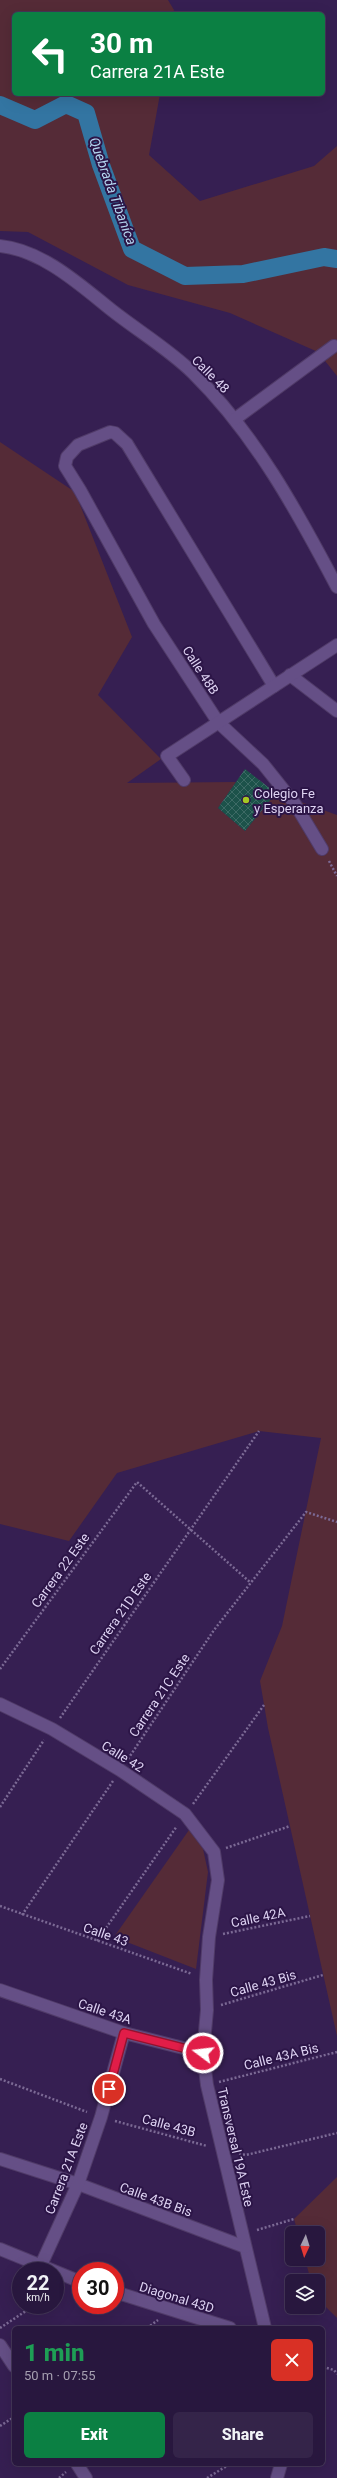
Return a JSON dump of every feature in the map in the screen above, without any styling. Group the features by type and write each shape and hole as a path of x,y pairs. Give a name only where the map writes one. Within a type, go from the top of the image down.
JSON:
{"street":[{"name":"Calle 48","path":"0,246 35,256 78,283 192,372 235,419 294,506 337,587"},
{"path":"235,419 334,346"},
{"name":"Calle 48B","path":"274,686 127,444 115,433 110,432 78,445 67,457 65,466 80,490 154,624 218,722 262,764 296,804 322,849"},
{"path":"184,780 167,756 337,646"},
{"path":"290,675 337,711"},
{"name":"Calle 42","path":"0,1704 52,1729 120,1770 185,1814 214,1852"},
{"name":"Transversal 19A Este","path":"214,1852 218,1880 209,1937 206,1980 207,2010 203,2053 207,2085 265,2326"},
{"name":"Calle 43A","path":"0,1990 124,2033 203,2053"},
{"name":"Carrera 21A Este","path":"42,2262 78,2184 101,2117 124,2033"},
{"name":"Calle 43B Bis","path":"0,2159 78,2184 245,2247"},
{"path":"0,2249 33,2262"},
{"name":"Diagonal 43D","path":"124,2295 224,2326"},
{"path":"0,2345 12,2363"},
{"path":"78,2466 86,2478"},
{"path":"277,2478 280,2466"}],"path":[{"name":"Carrera 21D Este","path":"0,1807 52,1729 259,1431"},
{"name":"Carrera 22 Este","path":"0,1669 137,1482 191,1529"},
{"name":"Carrera 21C Este","path":"22,1915 214,1630 306,1512 337,1522"},
{"path":"191,1529 251,1583"},
{"path":"214,1852 290,1826"},
{"name":"Calle 43","path":"0,1906 206,1980"},
{"name":"Calle 42A","path":"209,1937 310,1916"},
{"name":"Calle 43 Bis","path":"207,2010 324,1975"},
{"name":"Calle 43A Bis","path":"207,2085 337,2052"},
{"name":"Calle 43B","path":"0,2079 101,2117 246,2155 337,2133"},
{"path":"245,2247 257,2229 294,2219"},
{"path":"0,2328 21,2314"},
{"path":"325,2368 334,2370 337,2374"},
{"path":"0,2426 12,2418"},
{"path":"207,2478 227,2466"}],"shaded area":[{"path":"0,0 168,0 174,10 174,12 12,12 12,96 160,96 149,155 200,201 314,166 337,146 337,376 318,352 230,313 128,285 28,232 0,231"},
{"path":"0,442 75,492 132,637 98,695 161,759 127,783 236,782 218,808 245,831 276,793 337,815 337,2036 268,1728 260,1681 282,1626 321,1438 259,1431 117,1473 69,1541 0,1524"},
{"path":"189,1830 203,1849 208,1872 196,1969 114,1937"},
{"path":"337,2177 337,2318 325,2306 325,2274 309,2274 307,2266 325,2266 325,2226 296,2226 294,2219"}],"building":[{"name":"Colegio Fe y Esperanza","path":"245,769 276,793 245,831 218,808"}],"waterway":[{"name":"Quebrada Tibaníca","path":"0,105 35,120 66,104 86,113 101,165 132,249 185,276 243,274 324,257 337,259"}],"place":[{"name":"Colegio Fe y Esperanza","path":"246,800"}],"route":[{"path":"109,2089 124,2033 203,2053"}]}
